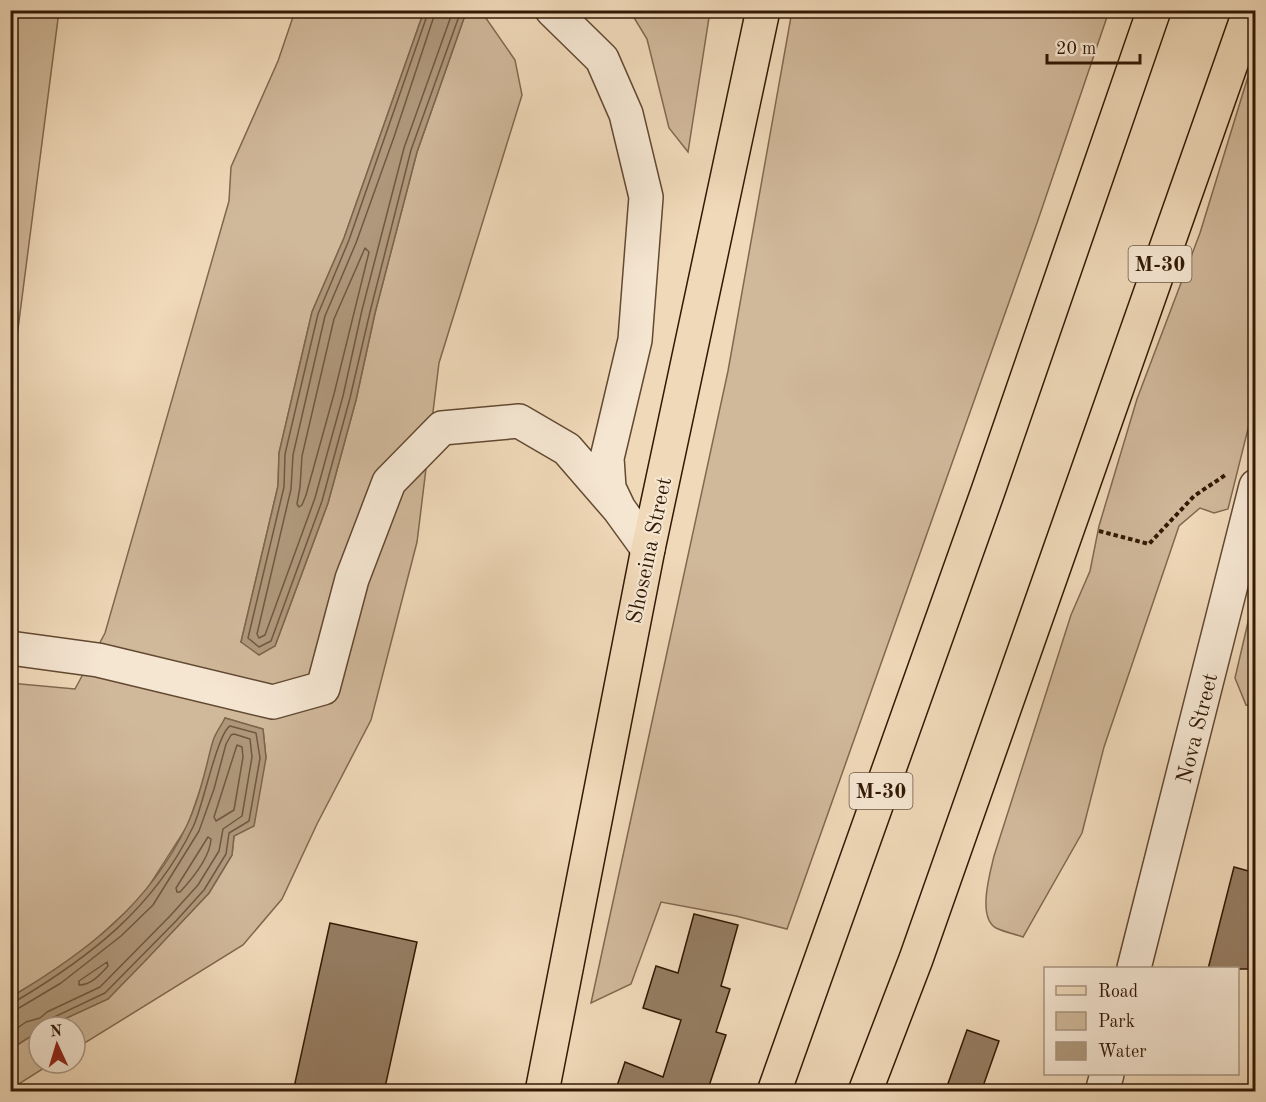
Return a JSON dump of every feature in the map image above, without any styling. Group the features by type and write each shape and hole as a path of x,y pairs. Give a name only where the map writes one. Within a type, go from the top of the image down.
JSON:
{"main road":[{"name":"Shoseina Street","path":"542,1092 648,549 763,10"},
{"name":"М-30","path":"774,1092 988,491 1154,10"},
{"name":"М-30","path":"865,1092 920,947 1249,12"}],"street":[{"path":"552,10 602,59 626,114 646,197 635,340 607,458 609,488 619,509"},
{"path":"10,648 98,660 273,702 323,688 352,579 389,482 442,428 519,421 567,449 619,509 648,549"},
{"name":"Nova Street","path":"1134,967 1245,478"},
{"path":"1102,1092 1107,1075"}],"path":[{"path":"1103,532 1149,544 1194,496 1245,478"}],"green space":[{"path":"10,11 59,11 11,383"},
{"path":"295,11 424,11 344,238 312,312 279,453 278,486 241,642 275,646 328,503 356,400 375,313 417,152 464,18 462,11 481,11 515,60 522,95 439,363 417,542 371,720 317,824 282,899 243,945 87,1042 87,1015 73,1015 108,999 209,893 232,855 234,836 266,758 263,729 225,718 188,825 142,897 92,943 53,972 11,997 10,683 75,689 105,633 229,201 231,167 278,61"},
{"path":"630,11 710,11 688,152 669,128 647,39"},
{"path":"792,11 1109,11 1037,223 787,929 736,916 661,902 631,984 591,1003 728,371"},
{"path":"1255,47 1255,401 1228,509 1214,513 1200,508 1179,526 1104,747 1082,833 1023,937 996,928 990,922 987,914 986,894 994,856 1071,615 1090,571 1099,526 1137,399 1200,233"},
{"path":"1255,592 1256,707 1246,705 1235,678"},
{"path":"27,1039 27,1075 33,1075 11,1089 11,1049"}],"water":[{"path":"424,11 462,11 464,18 417,152 375,313 356,400 328,503 275,646 259,655 241,642 278,486 279,453 312,312 344,238"},
{"path":"225,718 263,729 266,758 254,826 234,836 232,855 209,893 108,999 73,1015 27,1015 27,1039 11,1049 11,997 89,944 134,903 154,879 172,854 187,825 217,733"}],"building":[{"path":"1234,867 1256,873 1256,969 1209,967"},
{"path":"694,914 738,925 721,986 730,989 716,1032 726,1035 707,1092 615,1092 625,1062 663,1077 681,1020 643,1008 656,966 678,973"},
{"path":"330,923 417,942 384,1092 293,1092"},
{"path":"967,1030 999,1041 981,1092 945,1092"}]}
